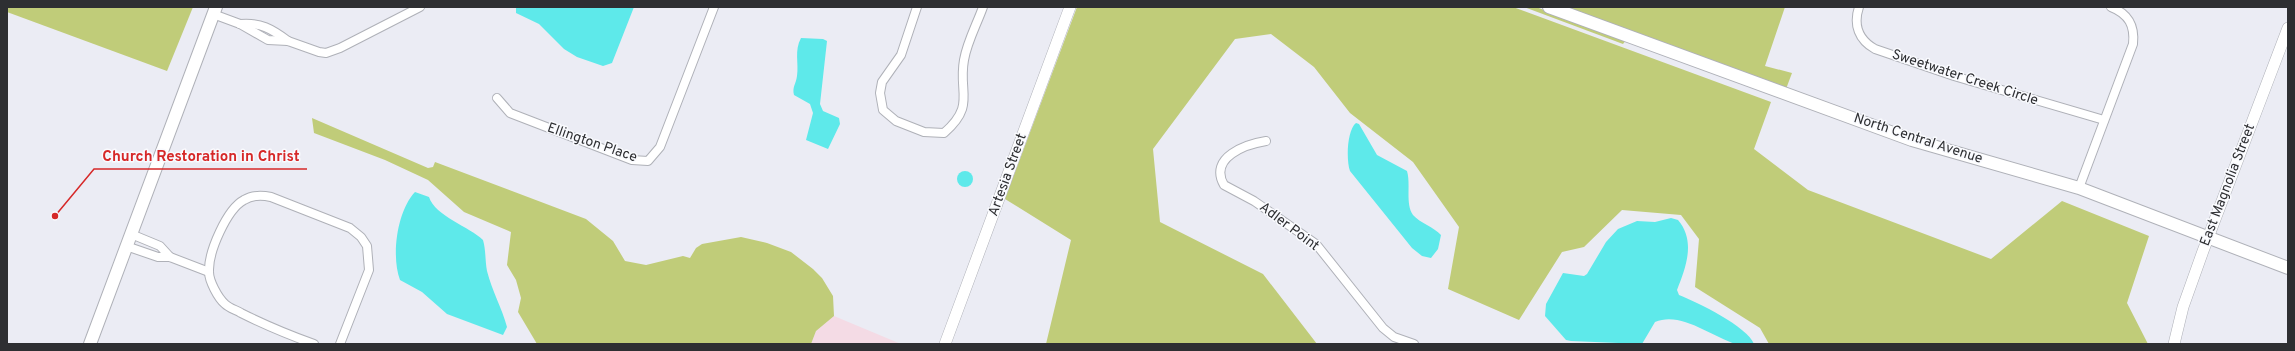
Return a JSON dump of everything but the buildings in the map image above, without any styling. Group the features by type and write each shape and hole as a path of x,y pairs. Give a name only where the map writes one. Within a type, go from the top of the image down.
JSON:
{"main road":[{"name":"North Central Avenue","path":"1549,7 1912,140 2079,188 2288,268"},
{"path":"90,344 214,10"}],"street":[{"path":"214,10 268,40 288,41 326,52 340,48 420,7"},
{"name":"Ellington Place","path":"497,98 510,113 632,160 648,161 660,147 714,7"},
{"path":"917,7 901,55 882,82 880,93 883,110 896,121 924,132 944,133 955,123 964,106 964,60 983,7"},
{"name":"Artesia Street","path":"945,344 1070,7"},
{"name":"Sweetwater Creek Circle","path":"1859,7 1856,26 1859,35 1866,44 1875,49 1954,76 2104,120"},
{"path":"2079,188 2133,44 2134,33 2132,23 2125,15 2111,7"},
{"path":"240,24 253,23 272,28 288,41"},
{"name":"East Magnolia Street","path":"2174,344 2183,307 2288,28"},
{"name":"Adler Point","path":"1266,141 1238,149 1225,160 1221,171 1224,184 1254,201 1316,244 1383,328 1394,337 1414,344"},
{"path":"314,344 266,326 224,304 212,284 209,272 212,253 226,218 239,203 251,197 271,197 350,228 361,237 367,246 369,270 340,344"},
{"path":"131,234 160,246 170,257"},
{"path":"126,246 158,257 170,257 209,272"}],"shaded area":[{"path":"834,316 901,344 811,344 816,331"}],"green space":[{"path":"7,7 193,7 167,71 7,12"},
{"path":"1077,7 1513,7 1771,102 1754,149 1808,190 1991,259 2062,201 2149,236 2127,303 2148,344 1769,344 1760,328 1695,287 1699,239 1681,215 1622,210 1584,247 1562,252 1519,320 1448,289 1459,227 1413,162 1350,113 1314,67 1271,34 1235,39 1153,149 1160,222 1263,274 1317,344 1046,344 1071,240 1005,199"},
{"path":"1524,7 1536,7 1626,40 1623,44"},
{"path":"1562,7 1785,7 1765,66 1792,73 1786,89"},
{"path":"312,118 428,168 433,167 435,162 586,219 613,241 625,261 646,265 683,256 690,258 696,248 702,244 741,237 767,243 791,252 822,278 833,296 834,316 816,331 811,344 537,344 518,312 521,298 516,280 507,265 511,232 464,212 428,180 385,160 314,133"}],"water":[{"path":"516,7 634,7 612,63 603,66 577,57 564,49 539,24 516,13"},
{"path":"801,38 823,39 827,41 820,104 823,111 839,118 840,124 828,149 806,140 813,113 810,104 794,95 793,90 797,79 798,48"},
{"path":"1356,123 1359,124 1377,155 1407,171 1409,205 1413,215 1441,235 1438,249 1431,258 1422,256 1412,248 1350,171 1348,160 1349,138"},
{"path":"965,171 971,173 973,179 971,185 965,187 959,185 957,179 959,173"},
{"path":"415,192 429,197 438,210 445,216 483,240 487,271 507,327 503,335 447,314 422,292 400,280 396,259 397,234 404,210"},
{"path":"1671,218 1678,220 1687,237 1688,245 1686,263 1677,290 1679,295 1709,309 1732,323 1750,337 1754,344 1736,344 1685,322 1665,319 1655,322 1642,344 1566,340 1545,316 1546,304 1563,273 1584,276 1587,274 1606,242 1618,229 1637,221 1655,222"}],"place":[{"name":"Church Restoration in Christ","path":"55,216"}]}
